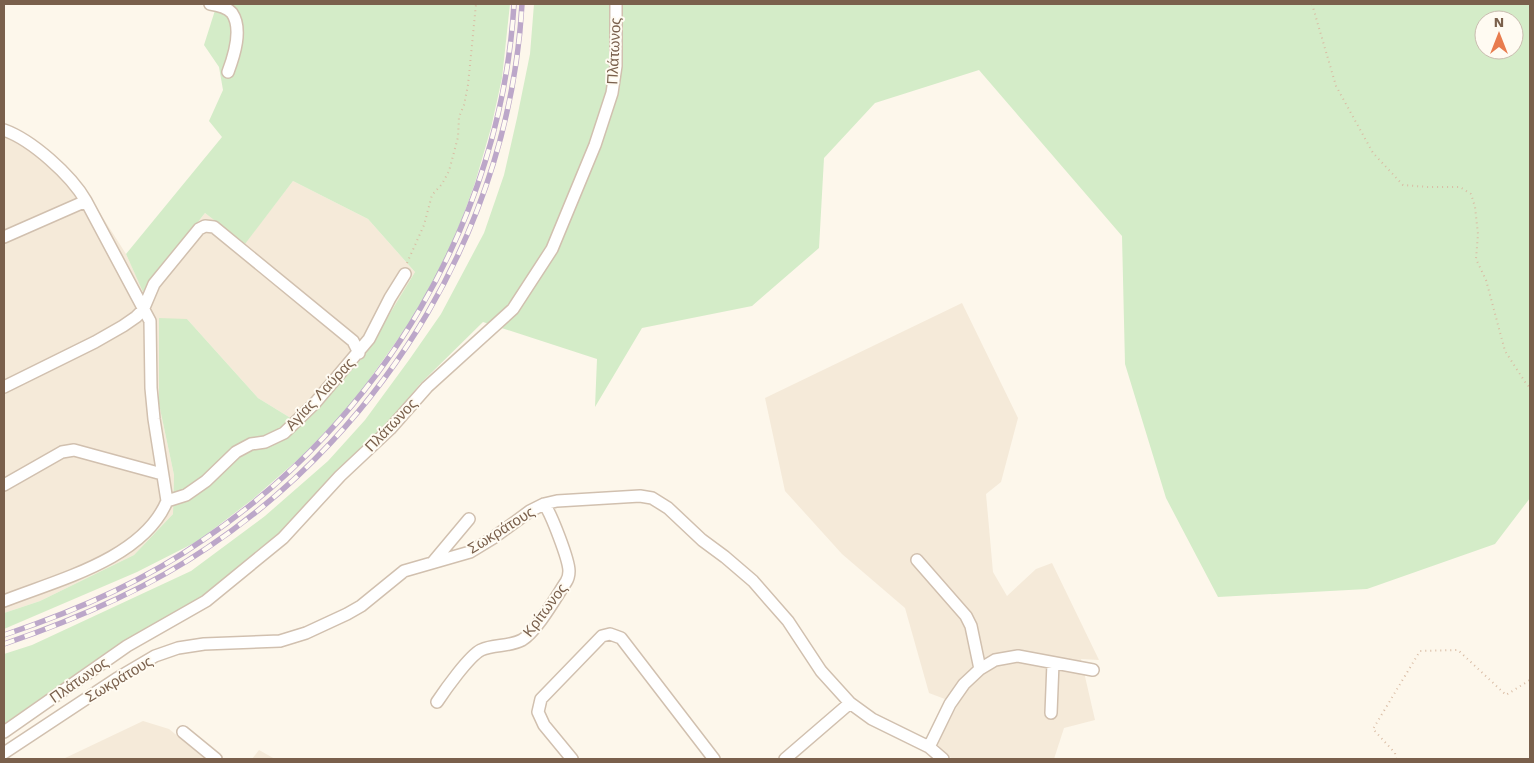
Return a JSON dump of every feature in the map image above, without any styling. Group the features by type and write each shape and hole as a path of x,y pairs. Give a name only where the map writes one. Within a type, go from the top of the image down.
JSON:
{"street":[{"path":"210,4 232,12 237,25 237,41 228,72"},
{"name":"Πλάτωνος","path":"4,732 127,646 206,601 283,538 340,476 390,429 427,387 513,309 552,249 595,145 612,93 616,66 616,4"},
{"path":"4,130 21,137 76,186 86,201 150,321 151,388 167,501 162,515 145,534 102,563 4,601"},
{"path":"4,237 86,201"},
{"path":"4,387 104,337 123,326 144,310 154,284 199,229 205,226 214,227 339,329 353,341 359,353"},
{"name":"Αγίας Λαύρας","path":"167,501 186,495 206,481 236,452 251,444 266,442 284,433 315,403 359,353 369,339 405,274"},
{"path":"4,485 67,450 74,450 162,474"},
{"name":"Σωκράτους","path":"4,752 116,679 155,656 178,648 204,644 266,642 293,638 335,620 361,606 404,572 470,552 482,546 530,511 544,504 557,501 640,496 652,498 668,508 702,540 741,570 766,594 788,621 821,671 850,703 872,719 929,747 943,759"},
{"name":"Κρίτωνος","path":"437,702 446,688 481,650 503,647 523,640 533,630 566,582 569,573 568,564 552,519 544,504"},
{"path":"433,562 469,519"},
{"path":"917,560 966,616 971,626 980,669"},
{"path":"572,759 544,725 538,712 541,699 602,636 610,634 621,638 714,759"},
{"path":"929,747 955,697 964,684 980,669 995,660 1018,656 1093,670"},
{"path":"1051,713 1052,663"},
{"path":"785,759 850,703"},
{"path":"184,732 216,759"}],"path":[{"path":"405,274 411,252 418,241 424,225 432,195 442,184 449,171 458,137 459,117 464,105 468,85 476,4"},
{"path":"1312,4 1336,86 1373,152 1403,184 1428,188 1460,188 1471,194 1475,208 1478,234 1476,259 1486,280 1505,351 1530,387"},
{"path":"1396,759 1395,752 1372,730 1420,652 1458,650 1506,695 1530,680"}],"shaded area":[{"path":"4,125 19,130 72,173 126,254 143,291 205,213 245,243 293,181 368,219 415,272 364,356 302,425 258,398 187,319 159,404 174,475 173,514 134,555 40,601 4,613"},
{"path":"962,303 1018,418 1001,482 986,494 993,572 1007,596 1036,569 1052,563 1099,660 1081,659 1095,720 1064,728 1054,759 952,759 937,745 958,704 929,693 905,608 842,554 785,491 765,398"},
{"path":"143,721 169,729 206,759 63,759"},
{"path":"259,750 275,759 252,759"}],"green space":[{"path":"217,4 510,4 502,78 491,128 475,183 441,268 415,315 352,404 302,456 253,499 198,541 137,572 4,629 4,613 40,601 134,555 173,514 174,475 159,404 159,318 187,319 258,398 302,425 364,356 415,272 368,219 293,181 245,244 205,213 143,292 126,254 222,137 209,121 223,90 219,67 204,45"},
{"path":"534,4 1530,4 1530,498 1495,544 1367,589 1218,597 1166,498 1125,364 1122,236 979,70 875,103 824,158 819,248 752,306 642,328 595,407 597,359 483,322 420,384 387,424 281,531 206,594 93,662 4,724 4,654 32,645 191,571 265,516 328,461 365,420 441,314 484,233 504,175 530,54"}],"railway":[{"path":"4,635 107,595 156,569 203,540 267,491 325,436 377,374 421,308 457,237 485,162 504,84 514,4"},
{"path":"4,644 57,625 134,591 207,548 272,499 331,443 383,380 428,312 465,240 493,164 512,85 522,4"}]}
